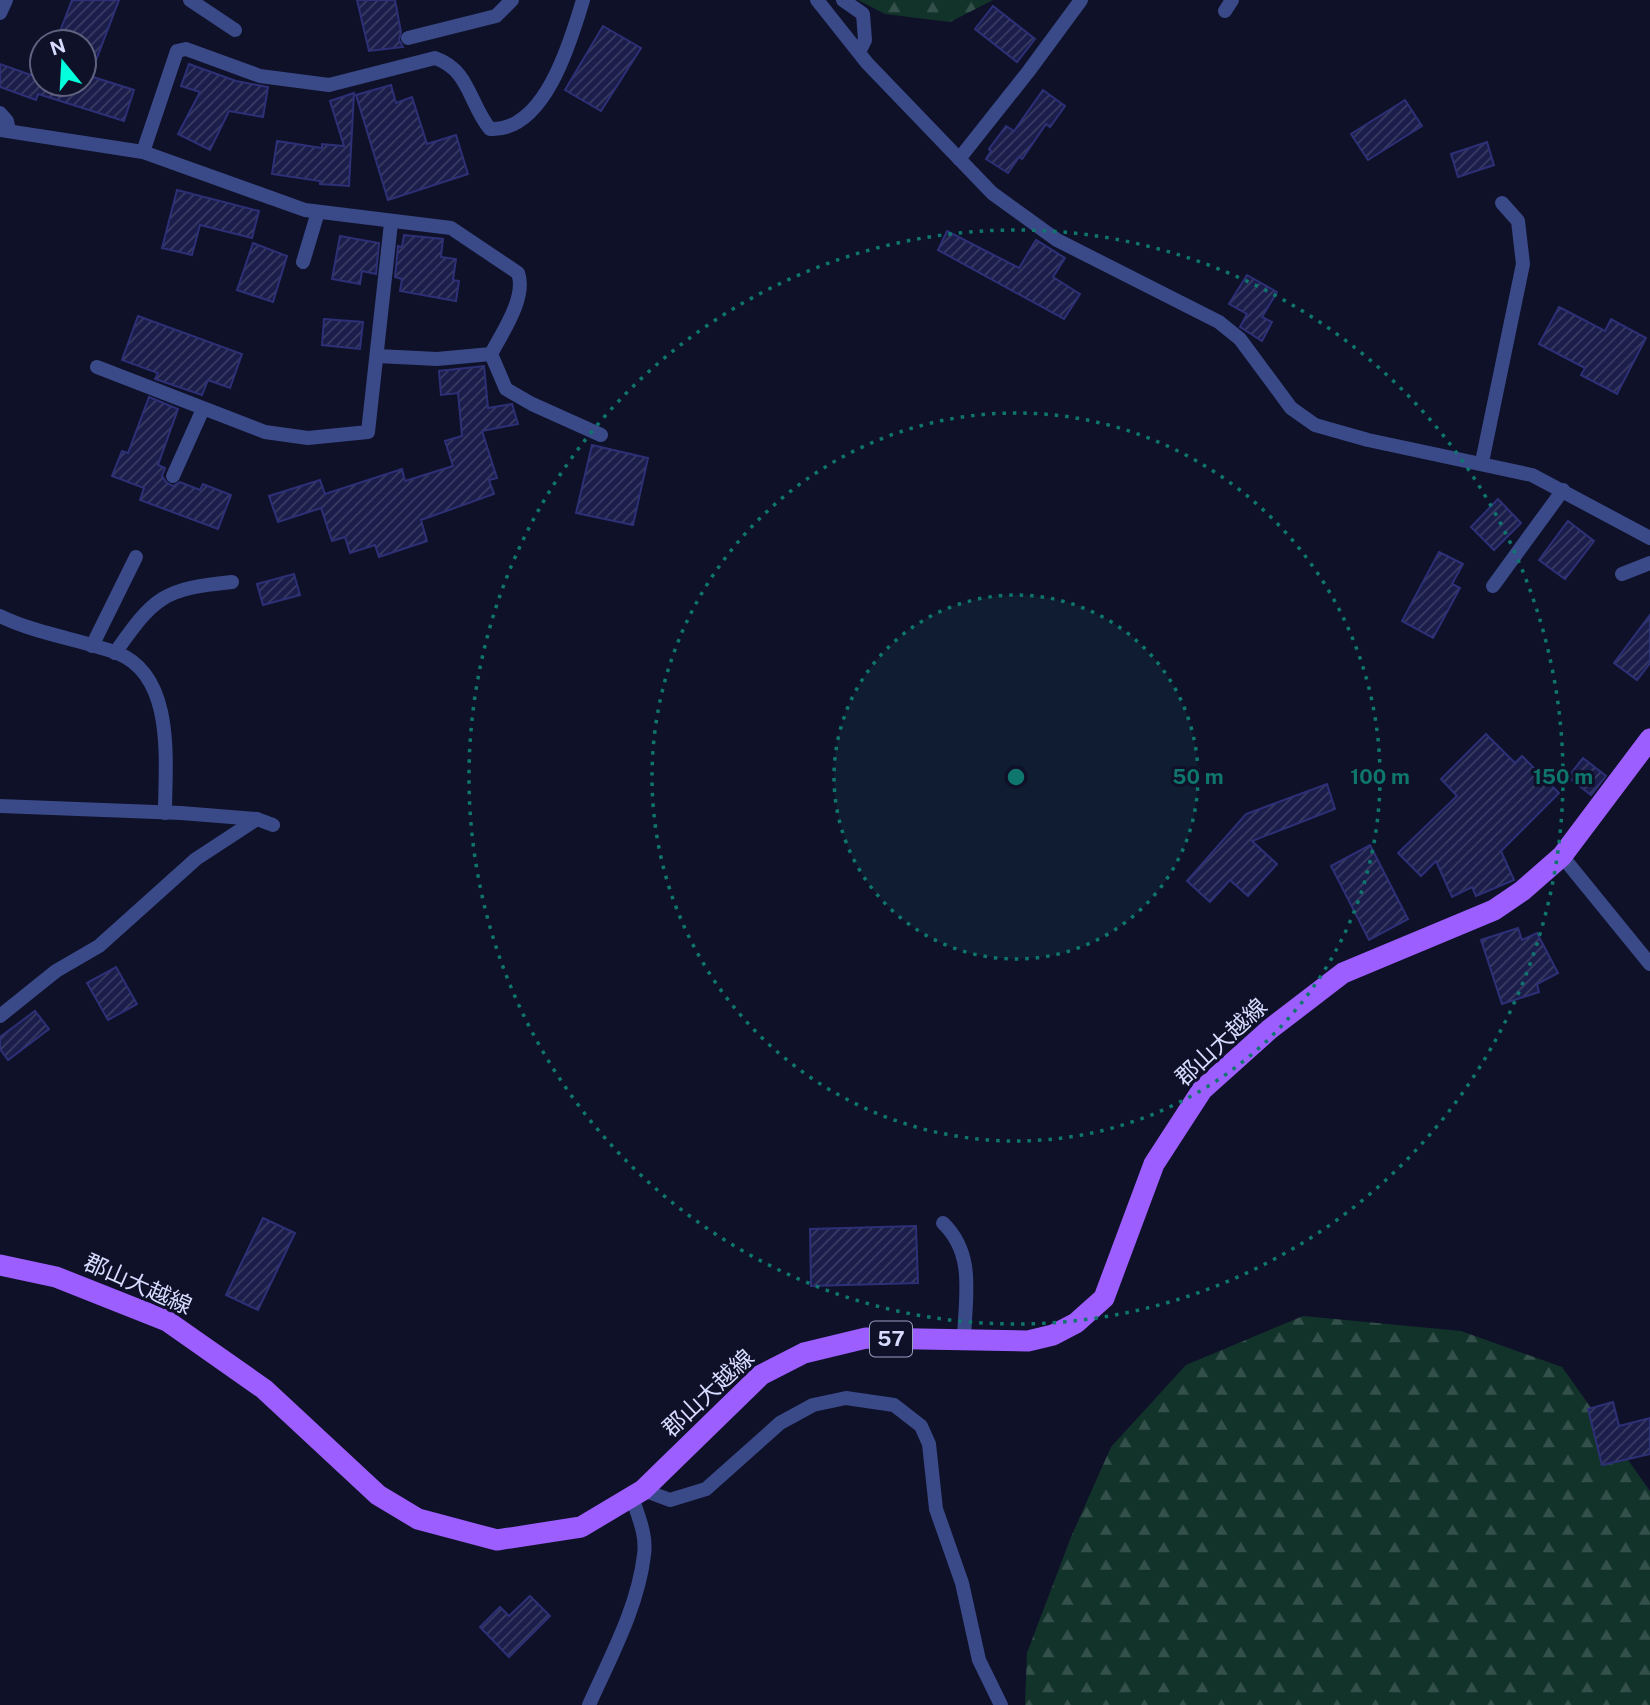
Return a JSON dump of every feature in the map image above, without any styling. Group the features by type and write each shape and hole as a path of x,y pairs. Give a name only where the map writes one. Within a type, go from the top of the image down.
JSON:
{"main road":[{"name":"郡山大越線","path":"0,1265 56,1277 90,1288 167,1321 264,1389 378,1494 418,1519 497,1540 581,1527 637,1493 761,1374 782,1363 827,1346 866,1338 1041,1339 1076,1323 1104,1298 1154,1164 1202,1090 1270,1029 1343,973 1494,910 1562,856 1650,738"}],"street":[{"path":"0,13 6,0"},
{"path":"190,0 235,30"},
{"path":"408,38 496,16 512,0"},
{"path":"144,152 177,51 186,49 260,76 328,85 435,58 464,78 484,122 491,129 499,129 524,115 550,86 570,40 583,0"},
{"path":"817,0 859,52 992,193 1057,240 1219,322 1240,339 1291,408 1315,425 1368,440 1532,474 1650,538"},
{"path":"843,0 863,14 865,40 859,52"},
{"path":"959,159 1081,0"},
{"path":"0,113 7,121 4,131 144,152 305,210 391,223 451,228 518,273 521,282 510,318 491,355"},
{"path":"1482,462 1523,264 1518,220 1502,203"},
{"path":"303,262 318,212"},
{"path":"97,367 265,432 307,438 368,432 391,223"},
{"path":"377,356 437,359 491,355"},
{"path":"491,355 506,389 532,404 601,435"},
{"path":"173,476 203,410"},
{"path":"1493,586 1563,490"},
{"path":"92,646 136,557"},
{"path":"1622,574 1650,563"},
{"path":"115,653 155,601 169,592 232,582"},
{"path":"0,616 19,625 115,653 146,678 160,709 165,755 165,813"},
{"path":"0,806 257,819 273,825"},
{"path":"0,1016 56,971 99,947 196,859 257,819"},
{"path":"1562,856 1650,964"},
{"path":"943,1223 957,1237 964,1252 964,1340"},
{"path":"589,1705 631,1609 645,1554 637,1493 670,1500 706,1489 780,1423 813,1405 846,1398 894,1405 920,1426 929,1444 936,1509 962,1583 979,1660 1001,1705"}],"green space":[{"path":"858,0 993,0 950,22 885,14"},
{"path":"1303,1316 1461,1331 1562,1367 1650,1491 1650,1705 1025,1705 1027,1653 1071,1537 1111,1447 1186,1365"}],"building":[{"path":"72,0 119,0 98,55 98,28 61,28"},
{"path":"357,0 395,0 401,32 399,40 403,47 369,51"},
{"path":"993,6 1035,39 1017,62 975,29"},
{"path":"603,26 641,48 601,111 565,90"},
{"path":"0,64 28,74 28,97 0,87"},
{"path":"189,64 236,81 268,87 263,117 229,111 210,150 178,134 200,92 181,86"},
{"path":"98,79 134,90 124,121 51,98 98,98"},
{"path":"391,85 396,103 412,97 427,144 456,135 468,174 388,200 356,95"},
{"path":"1043,90 1065,106 1050,127 1046,124 1022,159 1019,157 1008,173 986,159 991,151 989,149 1006,126 1014,131"},
{"path":"354,93 349,186 320,184 320,181 272,174 277,141 322,148 322,144 344,146 330,101"},
{"path":"1405,100 1422,126 1368,160 1351,134"},
{"path":"1487,142 1494,165 1458,177 1451,154"},
{"path":"177,190 259,211 252,238 200,225 192,255 162,248"},
{"path":"947,231 1019,268 1036,240 1065,258 1053,277 1080,294 1064,319 938,250"},
{"path":"404,235 443,239 441,257 456,259 453,280 459,281 456,301 400,291 402,279 395,277 398,246 402,247"},
{"path":"340,236 379,243 376,274 362,271 360,284 332,279"},
{"path":"253,243 287,256 273,302 237,290"},
{"path":"1247,275 1277,292 1262,317 1272,322 1262,341 1240,327 1247,314 1229,304"},
{"path":"1559,307 1605,331 1611,319 1646,338 1617,394 1581,375 1585,368 1539,344"},
{"path":"138,316 242,354 230,388 208,380 202,395 155,379 158,373 122,360"},
{"path":"324,319 363,322 360,349 322,345"},
{"path":"484,366 488,408 512,404 518,424 482,431 497,478 489,480 494,494 421,520 427,541 379,557 375,545 350,553 345,537 332,541 321,508 278,522 269,496 320,480 325,494 402,469 405,481 453,466 445,441 462,436 458,393 441,395 439,371"},
{"path":"149,397 178,409 158,465 165,468 162,476 166,482 173,486 180,482 200,490 203,484 231,495 218,529 140,500 144,488 112,476 122,451 128,453"},
{"path":"592,445 648,458 633,525 576,513"},
{"path":"1498,499 1521,523 1494,550 1471,527"},
{"path":"1568,521 1594,541 1565,579 1539,560"},
{"path":"1439,552 1463,564 1452,584 1460,588 1433,638 1402,621"},
{"path":"294,574 300,595 263,605 257,584"},
{"path":"1650,615 1650,663 1637,680 1614,663"},
{"path":"1486,734 1515,763 1522,756 1559,793 1501,851 1514,880 1476,896 1472,887 1452,897 1436,861 1421,876 1398,853 1457,796 1441,779"},
{"path":"1583,758 1606,776 1591,795 1568,777"},
{"path":"1327,784 1335,809 1252,841 1277,864 1248,896 1230,880 1210,902 1187,881 1246,814"},
{"path":"1370,845 1408,919 1369,940 1331,866"},
{"path":"1518,928 1522,940 1537,933 1558,973 1537,984 1539,992 1502,1004 1481,940"},
{"path":"116,967 137,1004 108,1020 87,983"},
{"path":"35,1011 49,1029 8,1060 0,1049 0,1037"},
{"path":"263,1218 295,1233 258,1310 226,1295"},
{"path":"916,1226 918,1283 811,1286 810,1229"},
{"path":"1613,1402 1619,1426 1650,1418 1650,1454 1602,1465 1588,1409"},
{"path":"530,1596 550,1616 509,1657 480,1627 500,1607 509,1616"}]}
